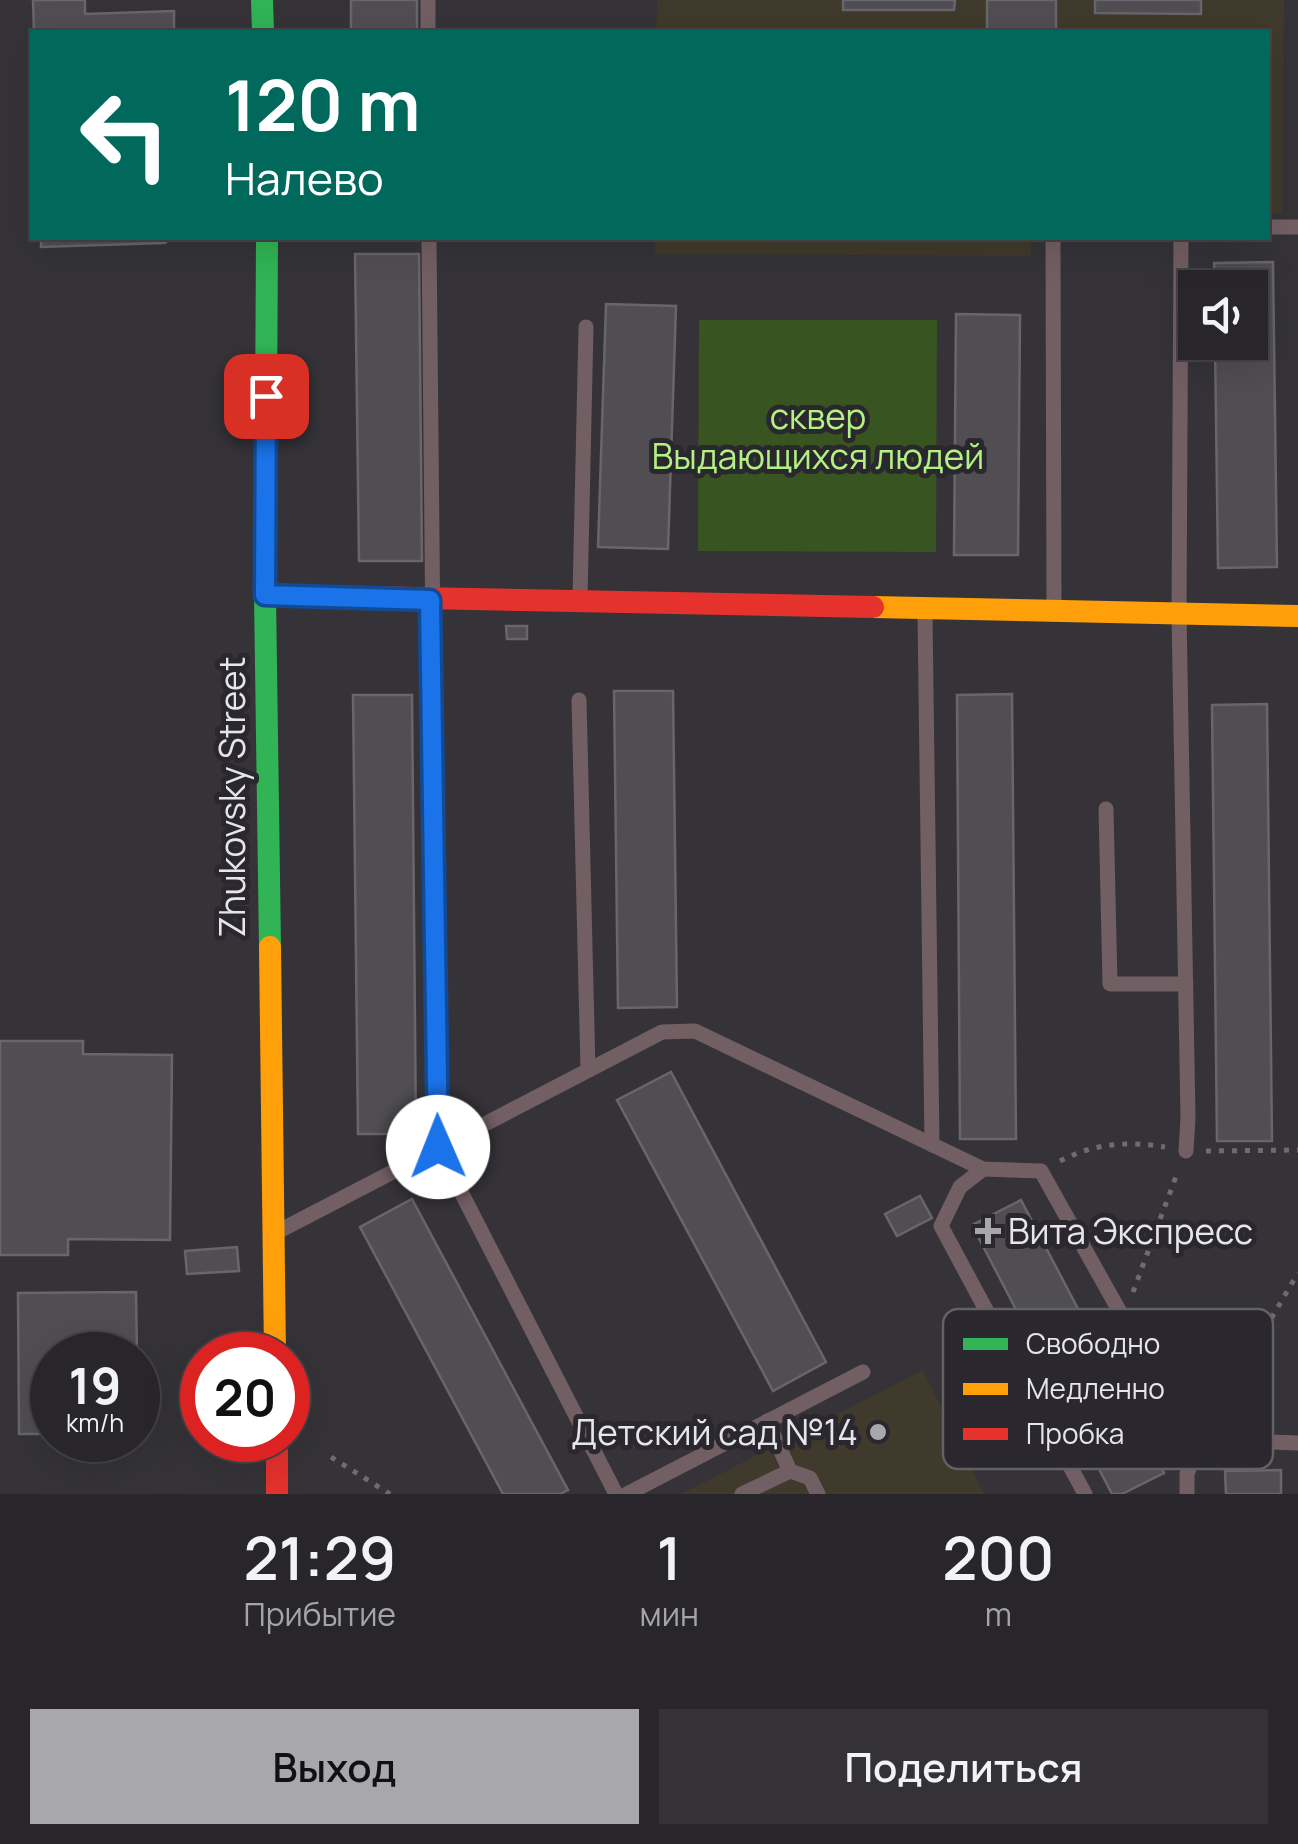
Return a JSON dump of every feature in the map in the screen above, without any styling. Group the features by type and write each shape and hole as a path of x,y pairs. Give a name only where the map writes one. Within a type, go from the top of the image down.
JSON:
{"main road":[{"path":"262,0 263,30"},
{"name":"Zhukovsky Street","path":"267,240 265,595 273,1332"},
{"path":"265,595 1298,616"},
{"path":"277,1462 277,1494"}],"lane":[{"path":"428,0 428,30"},
{"path":"1270,227 1298,227"},
{"path":"429,240 438,1147 616,1494"},
{"path":"1053,240 1054,611"},
{"path":"1181,240 1179,614 1186,1151"},
{"path":"580,602 586,328"},
{"path":"924,608 932,1144"},
{"path":"580,700 588,1070"},
{"path":"1106,809 1110,984 1186,984"},
{"path":"270,1235 331,1207 438,1147 662,1032 696,1032 983,1169 1041,1171 1119,1309"},
{"path":"983,1169 960,1187 941,1226 986,1309"},
{"path":"627,1494 863,1372"},
{"path":"767,1421 790,1470 810,1478 818,1494"},
{"path":"1273,1442 1298,1443"},
{"path":"1072,1469 1085,1494"},
{"path":"1187,1494 1189,1469"},
{"path":"742,1494 790,1470"}],"path":[{"path":"1127,1309 1186,1151"},
{"path":"1273,1316 1298,1273"},
{"path":"331,1456 390,1494"}],"shaded area":[{"path":"657,0 1284,0 1282,213 1270,213 1270,30 656,30"},
{"path":"655,240 1031,240 1031,256 655,254"},
{"name":"Детский сад №14","path":"923,1370 943,1411 943,1469 972,1469 984,1494 681,1494"}],"green space":[{"name":"сквер Выдающихся людей","path":"699,320 937,320 936,552 698,551"}],"building":[{"path":"33,0 85,0 85,14 174,11 174,30 34,30"},
{"path":"351,0 417,0 417,30 351,30"},
{"path":"843,0 955,0 954,10 843,10"},
{"path":"987,0 1056,0 1056,30 987,30"},
{"path":"1095,0 1201,0 1201,14 1095,13"},
{"path":"41,240 168,240 165,243 41,247"},
{"path":"355,254 419,254 422,561 359,561"},
{"path":"1273,262 1277,567 1218,568 1215,360 1268,360 1268,270 1214,270 1214,263"},
{"path":"606,304 676,306 668,549 598,547"},
{"path":"956,314 1020,315 1018,555 954,555"},
{"path":"506,626 527,626 527,639 507,639"},
{"path":"614,691 673,691 677,1007 618,1008"},
{"path":"1012,694 1016,1139 960,1139 957,695"},
{"path":"353,695 412,695 416,1134 358,1134"},
{"path":"1267,704 1272,1141 1217,1141 1212,705"},
{"path":"0,1041 83,1041 83,1054 172,1055 170,1240 68,1239 68,1255 0,1255"},
{"path":"671,1072 826,1362 773,1391 617,1100"},
{"path":"920,1196 932,1218 897,1236 885,1214"},
{"path":"412,1199 568,1490 560,1494 503,1494 360,1227"},
{"path":"1021,1200 1078,1309 1016,1309 972,1225"},
{"path":"237,1247 239,1271 187,1274 185,1251"},
{"path":"136,1292 137,1332 30,1332 30,1434 19,1434 18,1293"},
{"path":"1099,1469 1162,1469 1164,1473 1122,1494 1112,1494"},
{"path":"1281,1470 1281,1494 1226,1494 1225,1471"}],"traffic: fast":[{"path":"262,0 263,30"},
{"path":"267,240 265,595 270,947"}],"traffic: slow":[{"path":"873,607 1298,616"},
{"path":"270,947 275,1332"}],"traffic: jam":[{"path":"265,595 873,607"},
{"path":"277,1462 277,1494"}],"place":[{"name":"Вита Экспресс","path":"988,1231"},
{"name":"Детский сад №14","path":"878,1432"}],"route":[{"path":"266,396 265,595 430,600 438,1147"}]}
